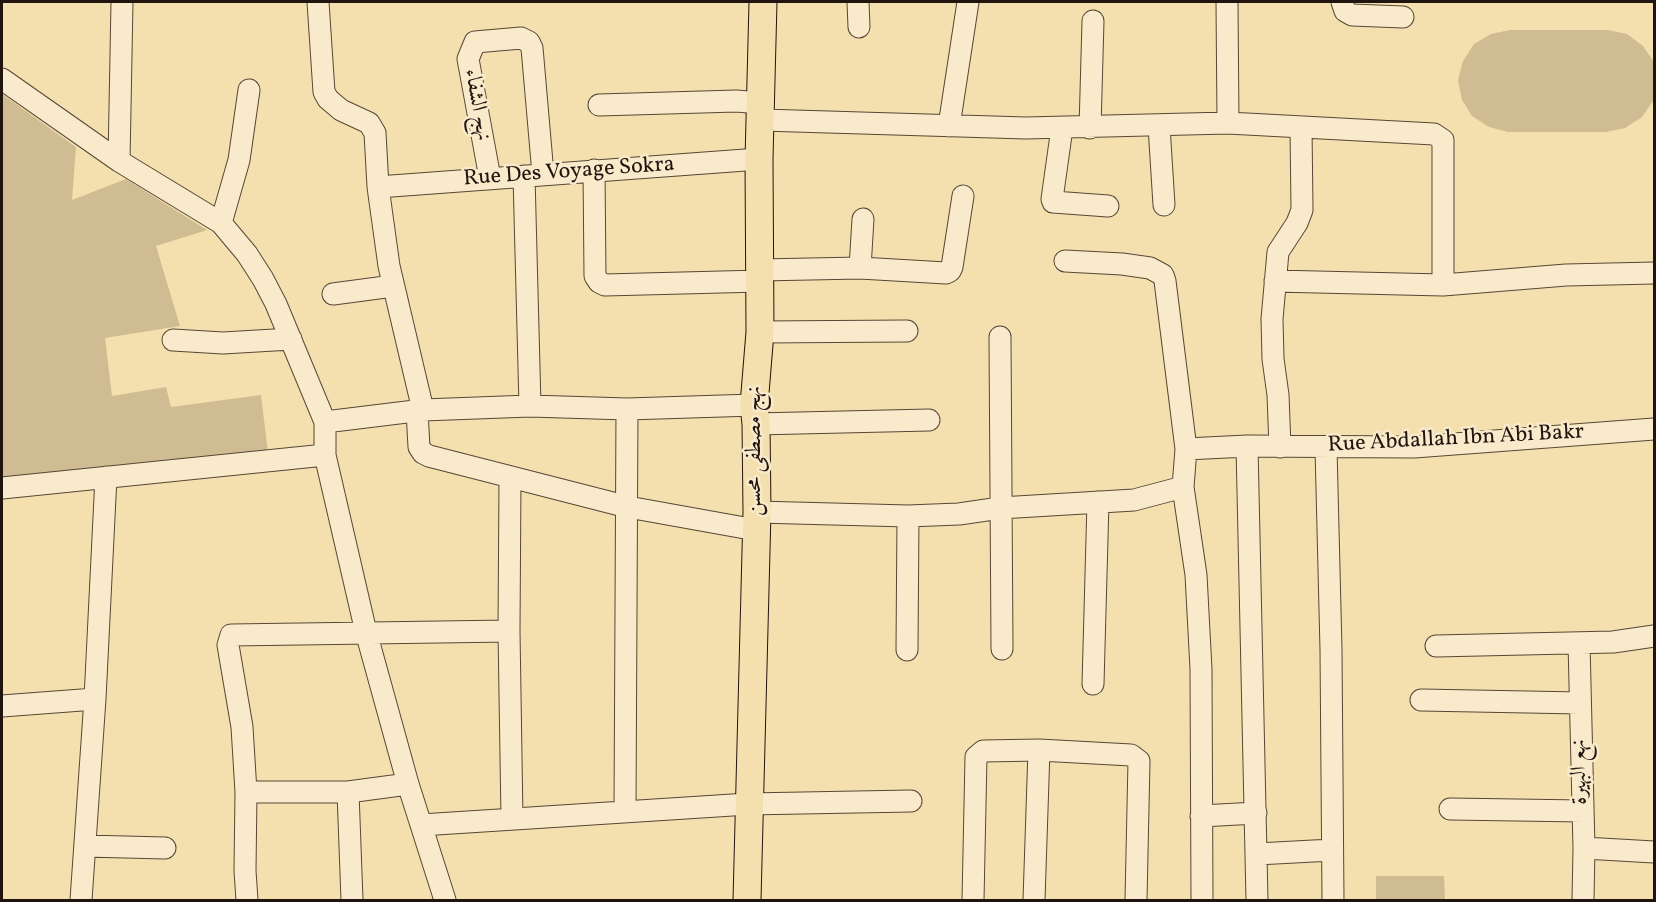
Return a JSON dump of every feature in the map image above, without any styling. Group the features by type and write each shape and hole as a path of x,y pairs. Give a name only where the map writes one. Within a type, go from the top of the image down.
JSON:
{"main road":[{"name":"نهج مصطفى محسن","path":"747,900 757,521 755,415 760,332 759,159 763,2"}],"street":[{"path":"119,161 122,2"},
{"path":"318,2 324,92 328,99 341,110 373,127 378,187 393,286 420,411 419,447 423,453 510,478 627,507 757,521 959,514 1000,507 1134,500 1183,487"},
{"path":"858,2 859,27"},
{"path":"949,126 968,2"},
{"path":"1227,2 1228,123"},
{"path":"1342,2 1345,11 1352,15 1403,17"},
{"path":"1090,128 1093,21"},
{"name":"نهج الشفاء","path":"490,178 468,59 475,42 521,38 529,42 532,48 534,175"},
{"path":"2,79 119,161 221,223 247,254 263,279 291,339 325,422 325,455 366,632 408,784 445,900"},
{"path":"221,223 239,160 249,90"},
{"path":"599,105 736,100 761,112 949,126 1090,128 1228,123 1434,134 1443,140 1443,285"},
{"path":"1159,126 1164,205"},
{"path":"1280,447 1272,319 1278,252 1297,224 1302,210 1301,127"},
{"path":"1062,128 1053,202 1108,206"},
{"name":"Rue Des Voyage Sokra","path":"378,187 759,159"},
{"path":"594,170 595,276 605,285 860,268 946,273 950,271 963,196"},
{"path":"530,406 534,175"},
{"path":"860,268 863,219"},
{"path":"1065,261 1122,264 1150,268 1163,275 1186,449 1183,487 1196,575 1201,669 1202,900"},
{"path":"1275,281 1443,285 1566,275 1654,273"},
{"path":"333,294 393,286"},
{"path":"760,332 907,331"},
{"path":"1000,336 1002,649"},
{"path":"173,340 224,343 291,339"},
{"path":"325,422 420,411 530,406 929,420"},
{"path":"625,812 627,409"},
{"name":"Rue Abdallah Ibn Abi Bakr","path":"1186,449 1247,446 1414,447 1654,429"},
{"path":"1247,446 1257,900"},
{"path":"1326,448 1331,650 1333,900"},
{"path":"2,488 325,455"},
{"path":"81,900 95,699 106,477"},
{"path":"510,478 508,631 512,819"},
{"path":"1093,684 1098,502"},
{"path":"907,650 908,516"},
{"path":"247,900 246,792 242,727 228,645 231,635 508,631"},
{"path":"1436,646 1612,642 1654,636"},
{"name":"نهع البهيرة","path":"1579,643 1584,848 1583,900"},
{"path":"2,705 95,699"},
{"path":"1421,700 1580,703"},
{"path":"1034,900 1039,750"},
{"path":"973,900 976,757 983,751 1039,750 1131,755 1139,761 1136,900"},
{"path":"246,792 348,792 408,784"},
{"path":"348,792 352,900"},
{"path":"421,825 748,804 911,801"},
{"path":"1450,809 1582,811"},
{"path":"1201,816 1256,813"},
{"path":"85,846 165,848"},
{"path":"1584,848 1654,852"},
{"path":"1257,854 1332,850"}],"shaded area":[{"path":"1510,30 1608,30 1627,34 1643,46 1654,62 1653,101 1642,117 1625,128 1606,132 1508,132 1489,127 1472,116 1462,100 1458,80 1463,61 1474,44 1491,34"},
{"path":"2,94 76,147 72,200 126,179 207,230 156,246 180,326 105,338 112,396 166,387 171,407 261,395 268,453 2,481"},
{"path":"1376,876 1444,876 1445,900 1376,900"}]}
